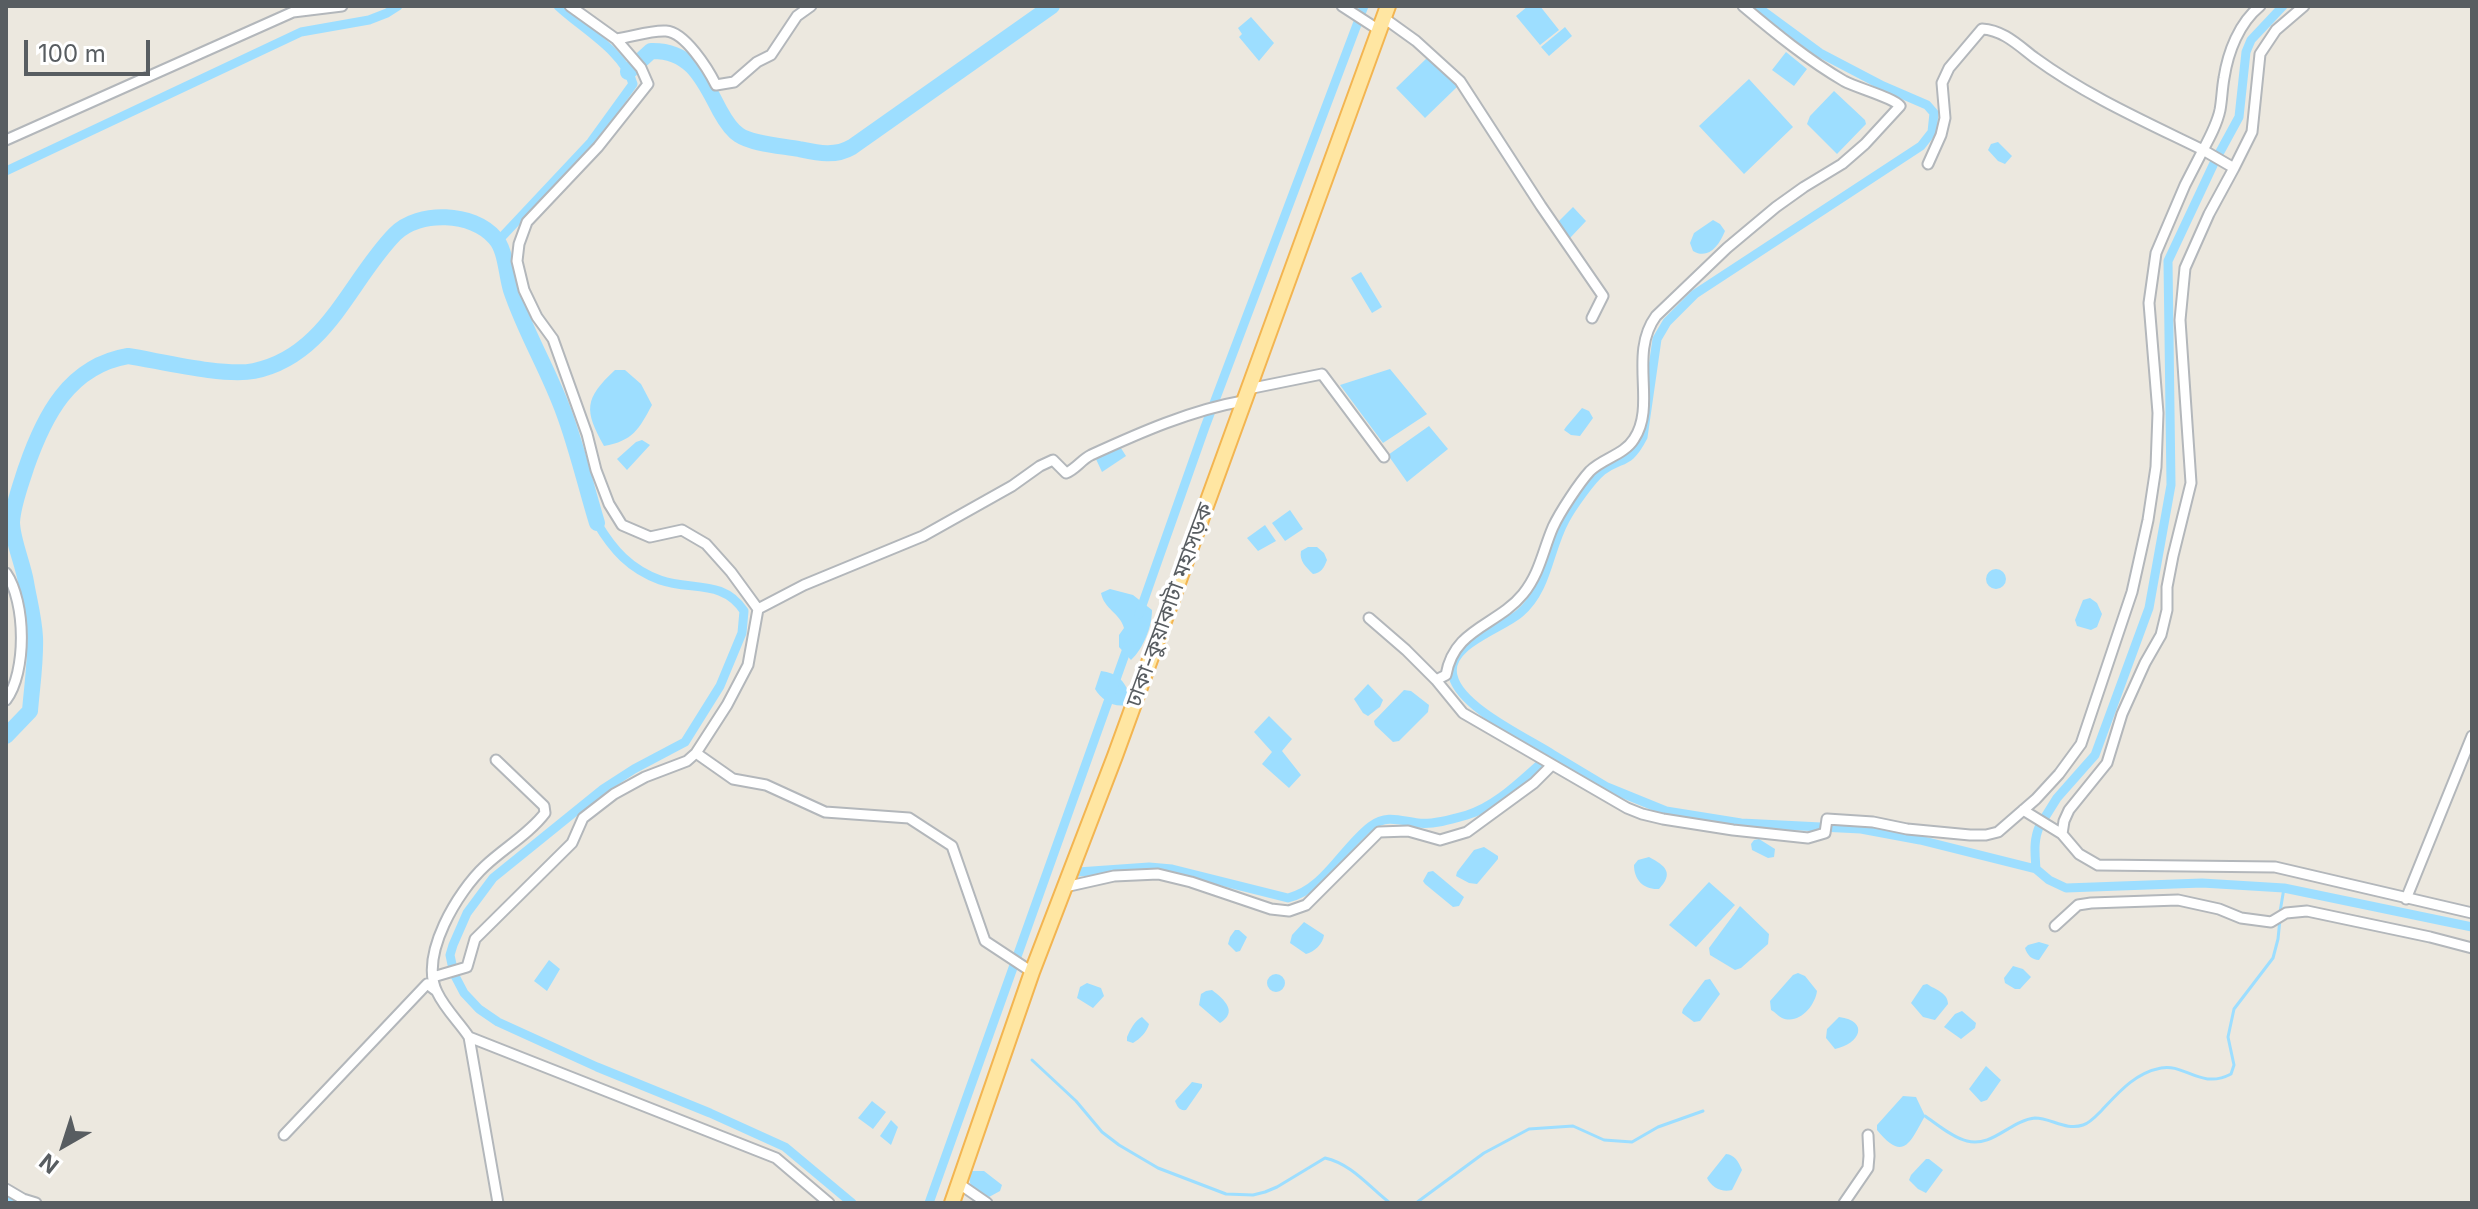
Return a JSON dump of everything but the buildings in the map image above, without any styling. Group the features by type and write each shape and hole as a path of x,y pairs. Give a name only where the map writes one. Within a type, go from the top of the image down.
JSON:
{"main road":[{"name":"ঢাকা-কুয়াকাটা মহাসড়ক","path":"952,1203 1032,972 1384,18"}],"street":[{"path":"6,140 293,12 342,6"},
{"path":"433,977 467,967 475,939 572,843 583,818 614,794 645,777 687,761 696,753 748,665 758,609 706,544 682,530 650,537 622,525 609,504 596,470 587,434 553,339 537,317 524,290 517,261 527,222 598,147 648,84 641,68 616,39 570,6"},
{"path":"616,39 669,31 678,35 694,52 716,85 734,82 757,62 771,55 797,16 811,6"},
{"path":"1342,6 1384,18 1416,41 1460,81 1603,296 1592,318"},
{"path":"1436,680 1446,675 1450,658 1466,637 1508,610 1522,596 1540,567 1555,524 1592,469 1625,449 1636,438 1642,414 1642,354 1653,319 1727,248 1804,187 1842,164 1900,106 1896,100 1863,89 1825,69 1743,6"},
{"path":"1369,618 1436,680 1463,713 1551,766 1642,814 1699,826 1808,838 1825,828 1827,819 1873,822 1907,829 1986,835 1998,832 2059,774 2081,744 2132,592 2148,520 2158,440 2149,303 2156,253 2185,185 2206,152 2216,125 2223,79 2233,45 2246,21 2260,6"},
{"path":"2062,834 2069,810 2107,763 2122,714 2161,635 2167,610 2167,587 2175,544 2191,483 2180,320 2185,268 2230,165 2252,132 2260,54 2276,30 2304,6"},
{"path":"1928,164 1945,118 1942,83 1949,68 1982,29 2001,33 2054,72 2096,97 2230,165"},
{"path":"758,609 804,585 923,536 1053,460 1066,473 1087,457 1166,424 1246,395 1322,374 1384,457"},
{"path":"6,573 15,586 18,598 21,642 15,686 6,700"},
{"path":"2406,899 2472,736"},
{"path":"696,753 733,779 766,785 825,812 909,818 931,832 952,846 985,941 1032,972"},
{"path":"435,990 434,946 456,903 482,868 545,813 544,806 496,760"},
{"path":"1065,887 1114,876 1158,874 1271,909 1289,911 1306,905 1379,832 1408,831 1440,840 1467,832 1534,783 1551,766"},
{"path":"2023,810 2062,834 2079,854 2098,865 2275,867 2472,913"},
{"path":"2055,926 2078,905 2178,900 2219,909 2241,918 2271,922 2286,913 2320,913 2472,948"},
{"path":"284,1135 427,984 435,990 469,1037 498,1203"},
{"path":"469,1037 776,1158 829,1203"},
{"path":"1844,1203 1868,1168 1868,1135"},
{"path":"958,1183 987,1203"},
{"path":"6,1189 36,1203"}],"water":[{"path":"1528,6 1540,6 1559,30 1540,45 1516,16"},
{"path":"1251,17 1274,43 1259,61 1239,37 1242,34 1238,28"},
{"path":"1565,27 1572,36 1549,56 1541,47"},
{"path":"1786,52 1807,69 1794,86 1772,70"},
{"path":"1429,56 1458,86 1425,118 1396,88"},
{"path":"1749,79 1793,127 1744,174 1699,126"},
{"path":"1834,91 1866,124 1837,154 1807,124 1810,116"},
{"path":"1998,142 2012,156 2005,164 1988,150 1991,144"},
{"path":"1573,207 1586,221 1570,238 1556,224"},
{"path":"1713,220 1725,231 1720,242 1708,253 1693,251 1690,243 1694,233"},
{"path":"1361,272 1382,307 1372,313 1351,278"},
{"path":"1390,369 1427,414 1383,443 1340,385"},
{"path":"615,370 625,370 641,384 652,405 634,433 622,441 604,446 593,423 590,405 597,389"},
{"path":"1582,408 1589,411 1593,418 1580,436 1571,435 1564,430"},
{"path":"1429,426 1448,449 1407,482 1388,455"},
{"path":"642,440 650,445 627,470 617,459"},
{"path":"1119,445 1126,456 1102,472 1095,457"},
{"path":"1290,510 1303,529 1285,541 1272,523"},
{"path":"1265,525 1276,541 1258,551 1247,538"},
{"path":"1317,547 1327,560 1322,570 1313,574 1301,558 1301,551"},
{"path":"1992,569 2000,569 2006,579 2000,589 1992,589 1986,583 1986,575"},
{"path":"1110,589 1133,595 1152,610 1146,637 1131,660 1119,647 1119,635 1124,628 1122,623 1105,603 1101,593"},
{"path":"2090,598 2097,603 2102,614 2097,627 2091,630 2077,626 2075,620 2083,600"},
{"path":"1101,671 1111,673 1122,681 1130,695 1126,705 1112,704 1095,689"},
{"path":"1368,684 1383,700 1380,707 1368,716 1354,699"},
{"path":"1404,690 1411,691 1429,705 1428,712 1399,741 1393,742 1374,721"},
{"path":"1269,716 1292,739 1282,751 1301,775 1289,788 1262,764 1272,752 1254,732"},
{"path":"1759,839 1775,849 1774,857 1768,858 1752,850 1751,844"},
{"path":"1484,847 1498,859 1477,884 1456,876 1474,850"},
{"path":"1649,857 1666,870 1666,879 1659,889 1644,886 1636,875 1634,865 1638,860"},
{"path":"1433,871 1464,897 1459,906 1453,907 1425,884 1423,881 1428,872"},
{"path":"1709,882 1735,905 1696,947 1669,925"},
{"path":"1740,906 1769,934 1768,944 1735,970 1710,955 1709,948"},
{"path":"1304,922 1324,935 1318,947 1306,954 1290,943 1292,935"},
{"path":"1235,930 1247,937 1240,951 1236,952 1228,944"},
{"path":"2039,942 2049,945 2039,960 2030,957 2025,948"},
{"path":"549,960 560,969 547,991 534,981"},
{"path":"2013,966 2023,969 2031,977 2020,989 2005,983 2004,978"},
{"path":"1798,973 1805,976 1817,991 1816,997 1805,1013 1794,1019 1782,1018 1771,1010 1770,1001"},
{"path":"1276,974 1285,983 1276,992 1267,983"},
{"path":"1710,979 1720,994 1700,1021 1694,1022 1682,1013 1683,1009 1705,980"},
{"path":"1087,983 1101,988 1104,996 1093,1008 1077,998 1080,987"},
{"path":"1923,985 1941,992 1948,1004 1935,1020 1923,1017 1911,1003"},
{"path":"1212,990 1229,1010 1220,1023 1199,1005 1201,994"},
{"path":"1962,1011 1976,1023 1975,1028 1961,1039 1944,1027 1955,1014"},
{"path":"1142,1017 1149,1024 1147,1030 1133,1043 1127,1041 1133,1026"},
{"path":"1839,1017 1855,1023 1858,1033 1851,1042 1835,1049 1826,1038 1827,1029"},
{"path":"1986,1066 2001,1080 1987,1100 1981,1102 1969,1089"},
{"path":"1192,1082 1202,1084 1202,1087 1186,1110 1182,1110 1175,1101"},
{"path":"1903,1096 1916,1097 1925,1116 1910,1141 1900,1147 1886,1140 1877,1130 1877,1125"},
{"path":"872,1101 886,1112 873,1129 858,1118"},
{"path":"891,1120 898,1127 891,1145 880,1136"},
{"path":"1726,1154 1736,1159 1742,1170 1732,1190 1724,1191 1707,1178"},
{"path":"1926,1159 1943,1170 1926,1193 1909,1180"},
{"path":"972,1171 984,1171 1002,1185 1000,1191 989,1197 976,1191 970,1180"}],"waterway":[{"path":"6,171 301,32 369,20 398,6"},
{"path":"498,241 591,142 633,84 621,61 558,6"},
{"path":"628,72 651,51 677,56 695,69 726,121 739,135 752,141 833,153 852,147 1052,6"},
{"path":"1139,614 1205,427 1364,6"},
{"path":"1552,754 1495,720 1468,699 1453,676 1453,665 1458,655 1477,639 1512,619 1529,603 1542,581 1559,532 1577,501 1602,471 1629,457 1638,446 1643,437 1657,339 1667,322 1695,294 1921,146 1932,132 1934,113 1927,105 1820,53 1756,6"},
{"path":"2042,822 2057,798 2095,755 2149,608 2171,485 2168,261 2239,117 2246,52 2251,40 2283,6"},
{"path":"6,736 30,711 35,655 33,616 14,536 13,515 33,449 62,396 90,370 128,356 226,372 254,371 279,363 319,333 395,234 418,221 446,217 460,219 485,229 499,243 517,306 569,426 597,523"},
{"path":"6,523 12,523"},
{"path":"597,523 616,550 640,570 660,580 716,590 736,601 744,611 742,633 720,686 685,742 603,789 493,878 467,913 453,945 450,955 454,974 464,993 479,1009 498,1022 785,1147 852,1203"},
{"path":"929,1203 1129,643"},
{"path":"1078,872 1149,867 1172,869 1288,898 1301,893 1323,877 1377,822 1394,819 1430,823 1479,810 1502,797 1552,754 1607,787 1666,811 1741,823 1861,829 1920,840 2036,869"},
{"path":"2040,825 2035,842 2036,869 2066,888 2202,883 2284,888 2472,927"},
{"path":"2280,912 2284,888"},
{"path":"1925,1116 1956,1137 1967,1141 1985,1141 2018,1123 2035,1118 2071,1126 2086,1124 2128,1084 2143,1074 2161,1068 2169,1067 2211,1079 2231,1074 2234,1065 2228,1037 2234,1009 2273,958 2280,919"},
{"path":"1032,1060 1076,1101 1102,1132 1158,1168 1226,1194 1253,1195 1277,1187 1325,1158 1352,1171 1390,1203"},
{"path":"1416,1203 1484,1153 1529,1129 1573,1126 1604,1140 1632,1142 1658,1127 1703,1111"},
{"path":"6,1201 11,1203"}]}
